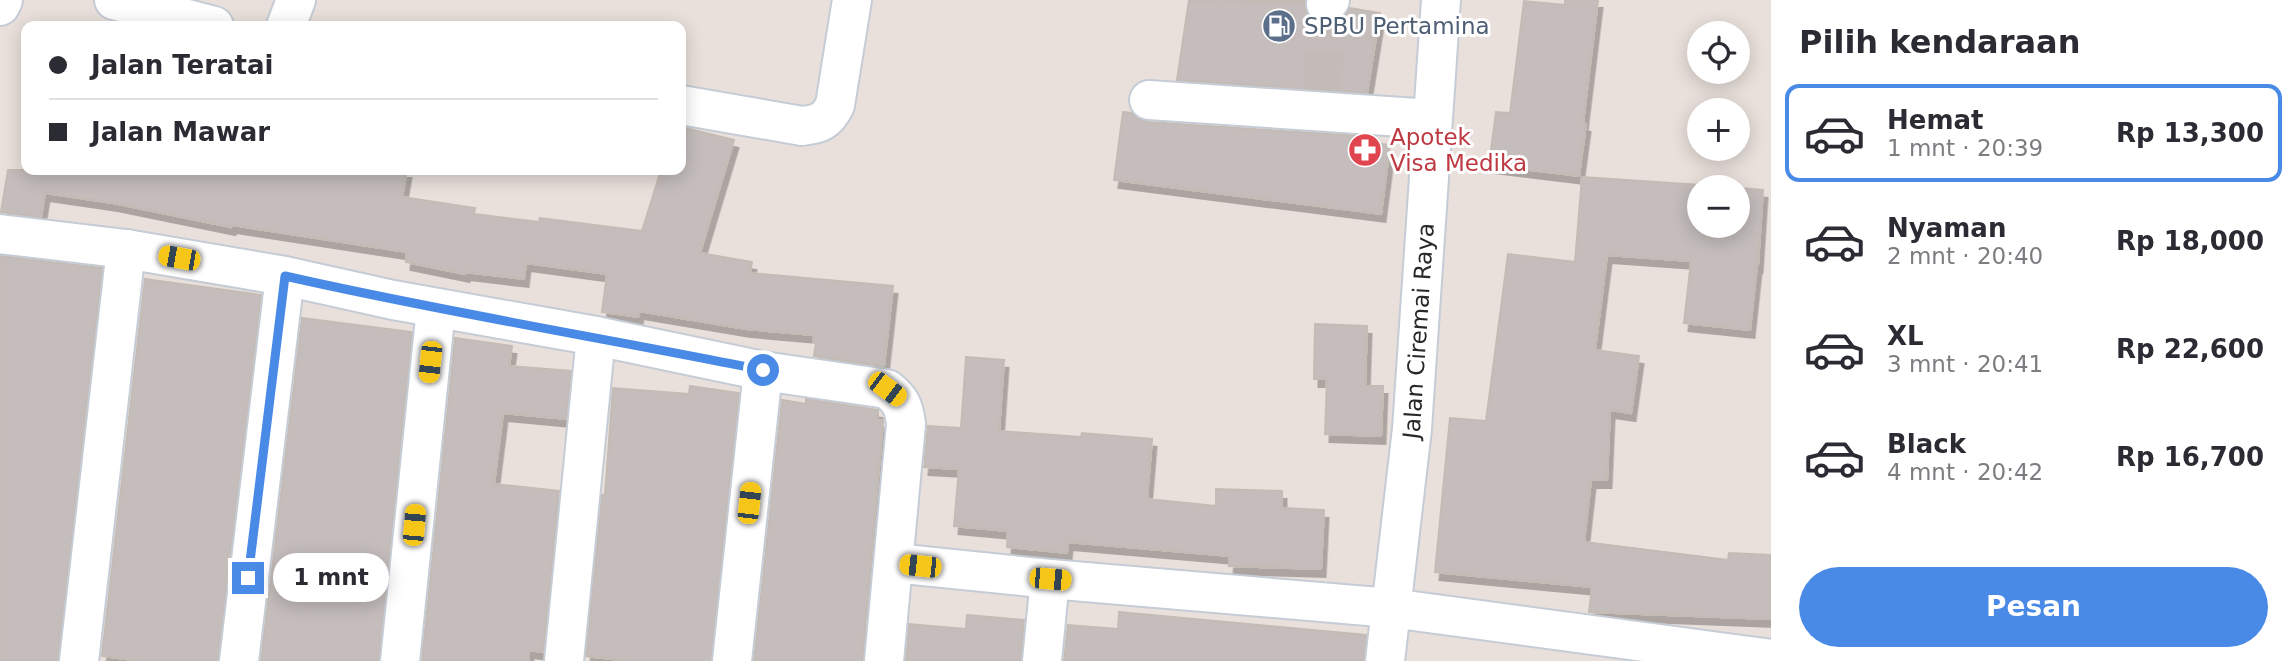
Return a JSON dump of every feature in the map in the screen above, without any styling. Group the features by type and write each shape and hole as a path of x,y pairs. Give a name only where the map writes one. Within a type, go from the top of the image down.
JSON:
{"street":[{"path":"0,6 3,0"},
{"path":"114,0 195,21"},
{"path":"288,21 296,0"},
{"path":"686,106 803,126 819,124 828,118 835,105 852,0"},
{"name":"Jalan Ciremai Raya","path":"1385,661 1412,429 1432,119 1430,2"},
{"path":"1149,100 1326,100 1336,113 1432,119"},
{"path":"0,234 126,248 285,276 393,300 596,336 763,370 887,389 899,398 904,408 906,424 884,661"},
{"path":"79,661 126,248"},
{"path":"239,661 285,276"},
{"path":"400,661 436,308"},
{"path":"564,661 596,336"},
{"path":"732,661 763,370"},
{"path":"894,563 1391,608 1574,647 1771,659"},
{"path":"1042,661 1050,579"}],"building":[{"path":"1189,0 1305,1 1305,10 1310,19 1321,25 1332,25 1341,20 1350,8 1380,13 1367,93 1177,80"},
{"path":"1565,0 1598,0 1579,176 1489,165 1496,112 1510,113 1524,1 1565,5"},
{"path":"1123,112 1132,113 1148,122 1360,136 1359,141 1390,145 1381,214 1114,180"},
{"path":"686,128 734,140 700,253 752,262 750,273 893,286 884,366 814,356 816,343 813,342 813,335 746,329 639,311 638,317 602,312 607,274 526,263 524,279 465,274 406,262 407,252 232,225 231,227 113,203 45,193 41,217 1,212 8,170 21,170 21,175 406,175 402,197 475,208 474,214 539,222 540,218 642,231 659,175 686,175"},
{"path":"1582,177 1687,184 1687,238 1750,238 1750,189 1763,190 1750,330 1684,323 1691,261 1607,255 1595,350 1639,356 1631,413 1610,410 1607,480 1591,480 1584,542 1728,560 1729,553 1771,555 1771,619 1589,612 1592,587 1435,572 1450,418 1486,421 1508,254 1575,262"},
{"path":"0,256 102,268 58,661 0,661"},
{"path":"145,279 261,295 218,661 142,661 102,656"},
{"path":"302,318 412,332 379,661 261,661"},
{"path":"1315,324 1367,326 1365,386 1383,386 1381,436 1325,434 1327,379 1314,379"},
{"path":"455,338 512,346 509,366 571,371 566,419 503,413 494,484 559,491 543,652 529,650 528,661 422,661"},
{"path":"966,357 1004,360 999,431 1081,437 1082,433 1152,439 1147,499 1216,506 1216,489 1282,491 1282,508 1324,510 1321,569 1229,566 1230,556 1068,542 1067,553 1007,547 1008,531 954,526 959,469 924,467 928,426 961,428"},
{"path":"690,386 739,393 711,661 631,661 586,656 602,495 605,495 613,388 689,394"},
{"path":"806,399 878,410 878,420 883,421 862,661 754,661 782,400 806,404"},
{"path":"1119,612 1366,635 1364,661 1064,661 1068,625 1118,629"},
{"path":"967,615 1024,620 1020,661 906,661 909,624 966,629"}],"tunnel":[{"path":"1323,89 1326,4"}],"place":[{"name":"SPBU Pertamina","path":"1279,26"},
{"name":"Apotek Visa Medika","path":"1365,150"}],"route":[{"path":"248,578 285,276 393,300 596,336 763,370"}]}
